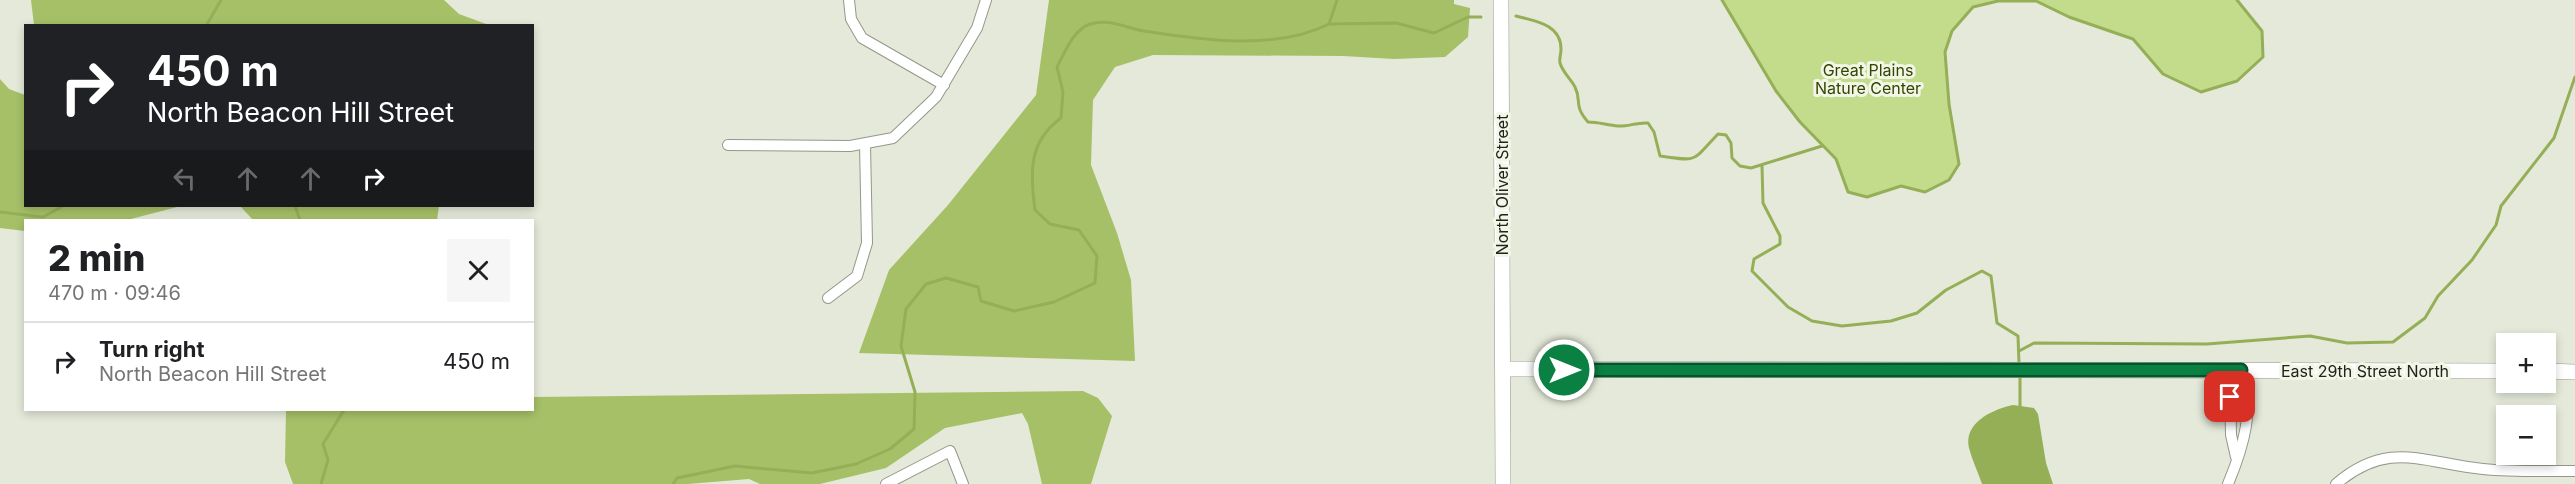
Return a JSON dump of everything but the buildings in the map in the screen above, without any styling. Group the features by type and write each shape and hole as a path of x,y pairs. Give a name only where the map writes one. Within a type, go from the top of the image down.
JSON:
{"main road":[{"name":"North Oliver Street","path":"1501,0 1503,484"},
{"name":"East 29th Street North","path":"1503,369 2000,372 2496,371"},
{"path":"2556,371 2575,372"}],"street":[{"path":"849,0 851,19 862,38 944,85"},
{"path":"728,145 865,144 893,138 936,97 977,28 986,0"},
{"path":"828,298 857,276 867,243 865,144"},
{"path":"2236,458 2230,435 2230,386 2241,370"},
{"path":"2228,484 2243,438 2248,413 2247,386 2241,370"},
{"path":"886,484 950,451 963,484"},
{"path":"2336,484 2362,464 2384,458 2408,456 2480,469 2575,471"}],"green space":[{"name":"Great Plains Nature Center","path":"1722,0 2237,0 2262,31 2263,57 2237,81 2201,92 2163,74 2133,39 2069,17 2036,1 1998,1 1973,7 1952,31 1945,52 1949,104 1959,164 1949,180 1925,192 1901,186 1867,197 1848,192 1836,159 1800,122 1776,91"}],"shaded area":[{"path":"31,0 444,0 459,14 486,24 34,24"},
{"path":"1049,0 1454,0 1454,4 1470,8 1468,37 1445,57 1394,59 1343,56 1153,55 1115,67 1093,100 1091,165 1117,233 1131,280 1135,361 859,353 889,270 948,205 1036,95"},
{"path":"0,79 9,89 24,95 24,207 177,207 131,219 24,219 24,231 0,228"},
{"path":"241,207 439,207 437,219 252,219"},
{"path":"1083,391 1098,398 1112,416 1091,484 1042,484 1028,424 1022,413 945,428 886,468 820,484 760,484 749,479 688,484 293,484 285,462 286,411 534,411 534,397"},
{"path":"2013,405 2034,408 2038,414 2046,463 2053,484 1982,484 1969,448 1968,439 1971,431 1975,424 1989,414"}],"waterway":[{"path":"207,24 221,0"},
{"path":"673,484 677,478 735,466 812,473 856,464 890,449 914,429 915,392 901,346 906,309 926,284 946,278 978,287 981,301 1014,311 1054,302 1095,283 1097,256 1079,230 1050,224 1035,210 1032,183 1037,148 1042,137 1061,118 1063,92 1057,67 1070,42 1084,27 1104,22 1190,38 1238,41 1285,38 1329,24 1337,0"},
{"path":"1722,0 1776,91 1800,122 1836,159 1848,192 1867,197 1901,186 1925,192 1949,180 1959,164 1949,104 1945,52 1952,31 1973,7 1998,1 2036,1 2069,17 2133,39 2163,74 2201,92 2237,81 2263,57 2262,31 2237,0"},
{"path":"1516,16 1546,25 1557,34 1561,49 1560,63 1575,87 1579,107 1588,122 1621,126 1648,123 1654,132 1660,156 1689,159 1699,154 1718,134 1726,135 1731,143 1732,158 1740,166 1751,168 1822,146"},
{"path":"1329,24 1396,23 1434,33 1468,17 1481,17"},
{"path":"2019,351 2034,343 2207,344 2310,336 2347,343 2393,342 2425,318 2438,296 2472,260 2496,225 2501,206 2554,138 2575,77"},
{"path":"1762,166 1763,203 1780,236 1780,244 1754,259 1752,271 1788,307 1812,321 1842,326 1891,321 1917,313 1946,290 1982,271 1991,276 1997,323 2018,336 2019,364"},
{"path":"0,212 43,217 61,207"},
{"path":"295,207 300,219"},
{"path":"2020,374 2020,409"},
{"path":"321,484 328,460 323,444 343,411"}],"route":[{"path":"1564,370 2000,372 2241,370 2230,386 2230,397"}]}
